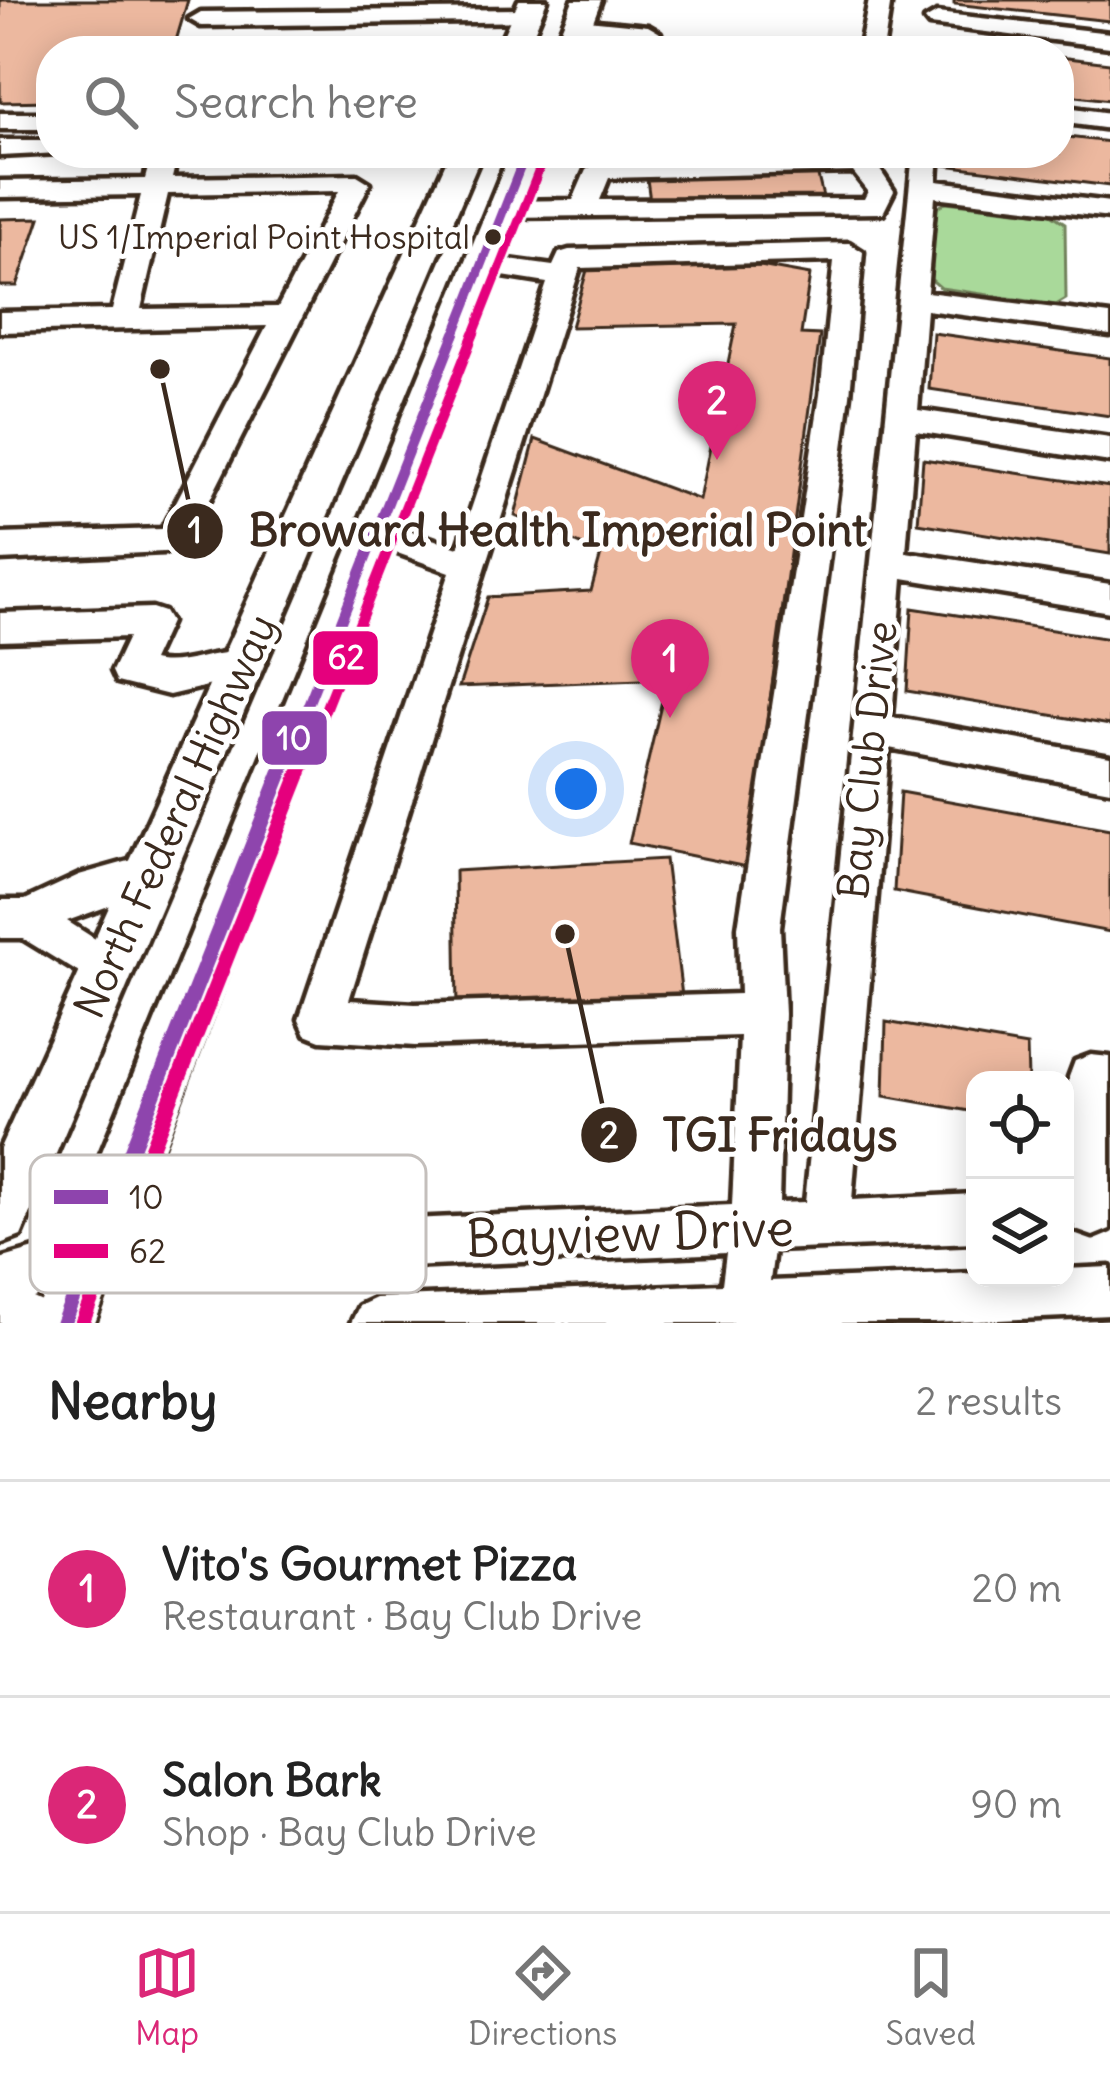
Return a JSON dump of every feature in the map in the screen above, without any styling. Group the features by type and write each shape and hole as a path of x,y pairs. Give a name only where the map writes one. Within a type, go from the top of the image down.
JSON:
{"main road":[{"path":"518,36 530,8"},
{"name":"North Federal Highway","path":"0,1215 459,168"},
{"name":"North Federal Highway","path":"130,1155 504,209 516,168"},
{"path":"332,458 341,513 376,532"},
{"name":"North Federal Highway","path":"63,1323 75,1293"}],"street":[{"path":"874,36 880,0"},
{"path":"647,36 658,2"},
{"path":"203,9 530,8"},
{"path":"938,10 1110,40"},
{"path":"577,26 620,36"},
{"path":"1074,116 1110,121"},
{"path":"0,121 36,121"},
{"path":"0,148 36,148"},
{"path":"124,319 161,168"},
{"path":"584,209 599,170 684,168"},
{"path":"504,209 873,207 879,182 866,168"},
{"path":"924,170 1110,210"},
{"name":"Bay Club Drive","path":"826,1224 924,170"},
{"path":"0,188 357,183 172,542 0,547"},
{"path":"741,1315 757,1227 763,1014 759,927 835,395 849,252 569,259 321,1019 415,1024 763,1014"},
{"path":"481,265 563,276"},
{"path":"912,299 1110,325"},
{"path":"0,322 287,316"},
{"path":"900,418 1110,450"},
{"path":"376,532 471,566"},
{"path":"886,562 1110,598"},
{"path":"0,627 152,622 130,671 170,680 241,665"},
{"path":"870,729 1110,773"},
{"path":"14,919 149,873"},
{"path":"14,919 107,970"},
{"path":"1089,1213 1091,1077 1110,1079"},
{"name":"Bayview Drive","path":"426,1242 966,1218"},
{"name":"Bayview Drive","path":"0,1283 30,1274"},
{"name":"Bayview Drive","path":"376,1323 741,1315 1110,1291"},
{"path":"0,1308 34,1323"}],"green space":[{"path":"946,202 1051,214 1065,223 1066,299 1056,305 941,288 928,277 937,207"}],"building":[{"path":"0,0 188,0 177,36 36,36 36,101 0,102"},
{"path":"954,0 1110,0 1110,21 954,4"},
{"path":"1074,59 1110,63 1110,100 1074,96"},
{"path":"1074,138 1110,142 1110,186 968,168 1074,168"},
{"path":"816,168 823,197 650,201 646,172"},
{"path":"40,218 17,286 0,286 0,219"},
{"path":"760,266 810,275 801,334 820,335 747,867 629,843 667,679 459,687 488,597 591,591 601,554 515,516 535,439 700,500 736,324 571,327 587,270"},
{"path":"933,333 1110,358 1110,416 929,389"},
{"path":"923,459 1110,487 1110,554 918,523"},
{"path":"912,608 1110,639 1110,725 907,691"},
{"path":"900,792 1110,830 1110,932 894,891"},
{"path":"665,859 682,996 457,1010 455,871"},
{"path":"886,1022 1027,1046 1028,1071 966,1071 966,1110 884,1096"}],"transit line":[{"name":"10","path":"129,1155 520,168"},
{"name":"62","path":"149,1155 540,168"},
{"name":"10","path":"63,1323 75,1293"},
{"name":"62","path":"82,1323 94,1293"}],"place":[{"name":"US 1/Imperial Point Hospital","path":"493,237"},
{"name":"Broward Health Imperial Point","path":"160,369"},
{"name":"Salon Bark","path":"717,460"},
{"name":"Vito's Gourmet Pizza","path":"670,718"},
{"name":"TGI Fridays","path":"565,934"}]}
